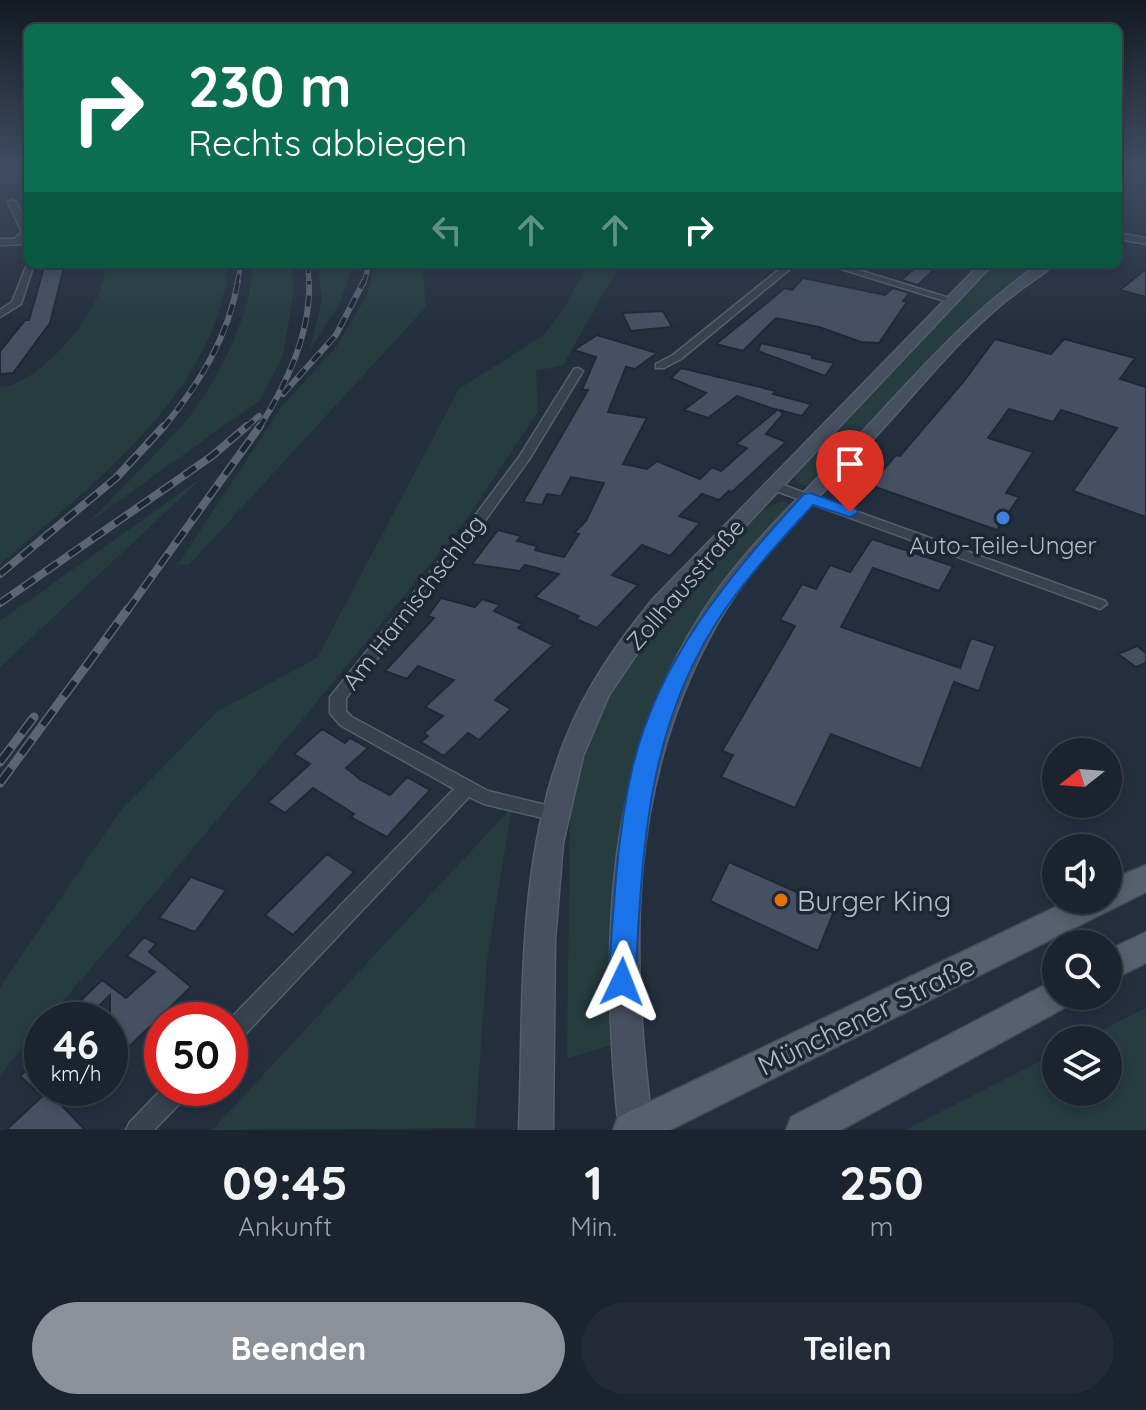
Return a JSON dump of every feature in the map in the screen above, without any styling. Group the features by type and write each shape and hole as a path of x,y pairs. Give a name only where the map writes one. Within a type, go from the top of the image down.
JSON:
{"main road":[{"name":"Zollhausstraße","path":"536,1130 543,938 556,814 575,744 592,706 619,660 660,604 983,268"},
{"name":"Zollhausstraße","path":"634,1129 622,982 630,858 644,768 667,699 702,631 753,561 983,313 1043,268"},
{"path":"1122,889 1146,878"},
{"name":"Münchener Straße","path":"634,1129 1072,914"},
{"path":"1122,960 1146,947"},
{"path":"804,1130 1042,1002"}],"street":[{"path":"17,241 24,235"},
{"path":"1122,237 1146,241"},
{"path":"0,242 17,241 24,244"},
{"path":"0,314 16,304 29,268"},
{"path":"660,366 677,357 787,268"},
{"path":"843,268 951,300"},
{"name":"Am Harnischschlag","path":"556,814 502,803 466,788 346,721 338,713 338,697 464,540 524,458 578,371"},
{"path":"772,485 1100,604"},
{"path":"248,1015 466,788"},
{"path":"138,1130 161,1106"}],"green space":[{"path":"105,268 227,268 222,300 208,340 187,378 161,413 99,478 0,564 0,387 34,373 52,358 84,320 103,281"},
{"path":"252,268 292,268 293,296 283,356 260,400 88,523 166,443 201,402 241,322"},
{"path":"318,268 353,268 339,305 310,349 322,300"},
{"path":"375,268 422,268 426,307 189,565 178,564 283,405 336,347 366,297"},
{"path":"585,268 618,268 563,365 536,371 538,412 466,520 307,714 62,1002 24,1002 24,1046 0,1075 0,987 121,810 218,711 317,658 459,389 544,335 568,302"},
{"path":"991,268 1040,268 1006,292 810,488 797,482 793,474"},
{"path":"203,477 0,667 0,621"},
{"path":"782,501 789,504 791,511 655,708 627,795 612,896 608,1005 612,1045 567,1058 570,809 591,731 630,662 651,632 697,577 763,510"},
{"path":"512,807 487,960 475,1128 212,1130 234,1106 248,1106 248,1091"},
{"path":"1146,1008 1146,1130 905,1130 1042,1060 1042,1106 1122,1106 1122,1026 1110,1026"}],"building":[{"path":"44,268 64,268 50,323 13,373 0,374 0,351 25,320 29,320"},
{"path":"915,268 936,268 918,285 901,280"},
{"path":"1146,269 1146,297 1120,290"},
{"path":"803,278 885,295 893,288 910,293 879,343 861,342 819,327 776,318 743,351 716,344 785,288 792,290"},
{"path":"663,311 672,327 631,331 622,313"},
{"path":"597,335 657,353 635,369 626,367 608,412 647,418 623,464 647,469 657,461 700,479 712,467 721,471 747,448 736,444 777,410 737,396 708,418 684,410 706,393 671,378 681,368 776,391 773,394 811,404 802,416 779,410 783,414 766,434 786,442 732,492 729,491 719,500 702,494 679,516 700,523 670,556 642,545 612,575 638,585 597,628 576,619 579,616 535,597 559,574 525,565 520,571 472,564 498,530 521,536 517,541 537,546 535,550 564,557 579,534 574,533 586,521 604,483 571,477 561,496 547,494 542,505 523,502 588,390 582,390 596,357 574,350"},
{"path":"995,339 1051,354 1064,339 1135,358 1120,379 1146,387 1146,517 1073,491 1117,428 1061,410 1053,422 1009,409 988,438 1033,452 1006,493 1019,497 997,530 870,485 896,455 900,456 964,381"},
{"path":"761,343 834,363 825,376 758,351"},
{"path":"872,539 953,566 939,591 873,568 841,627 960,668 971,638 995,646 979,691 954,682 921,769 831,734 795,808 721,777 733,755 722,751 795,626 780,620 802,584 816,589 830,565 850,572"},
{"path":"441,598 475,607 482,599 500,605 494,611 522,624 518,628 553,645 495,700 511,709 479,740 468,733 444,756 421,742 428,736 424,733 443,716 425,707 454,680 418,666 407,679 385,671 434,618 428,616"},
{"path":"1137,646 1146,653 1146,663 1136,667 1118,654"},
{"path":"322,729 345,743 350,738 368,748 346,768 361,780 390,795 407,777 430,790 387,837 351,817 354,814 313,788 285,813 268,802 310,764 294,754"},
{"path":"327,854 354,872 293,935 265,915"},
{"path":"729,862 835,909 818,951 710,901"},
{"path":"191,877 226,890 195,932 159,918"},
{"path":"144,937 156,944 149,952 191,987 175,1002 144,1002 144,1032 128,1048 128,1002 110,1002 110,995 103,1002 79,1002 102,980 126,998 155,972 127,956"},
{"path":"32,1106 62,1106 85,1130 6,1130"}],"railway":[{"path":"237,283 240,268"},
{"path":"308,268 309,283"},
{"path":"364,283 368,268"},
{"path":"163,428 210,359 227,322 238,281"},
{"path":"283,394 336,335 364,281"},
{"path":"259,428 295,358 306,320 309,283"},
{"path":"245,428 259,416"},
{"path":"0,574 116,478 164,426"},
{"path":"0,603 212,456 247,426"},
{"path":"127,611 260,426"},
{"path":"0,783 128,609"},
{"path":"0,762 34,717"}],"place":[{"name":"Auto-Teile-Unger","path":"1003,518"},
{"name":"Burger King","path":"781,900"}],"route":[{"path":"622,982 625,906 644,768 663,709 684,663 718,606 753,561 810,498 850,512"}]}
